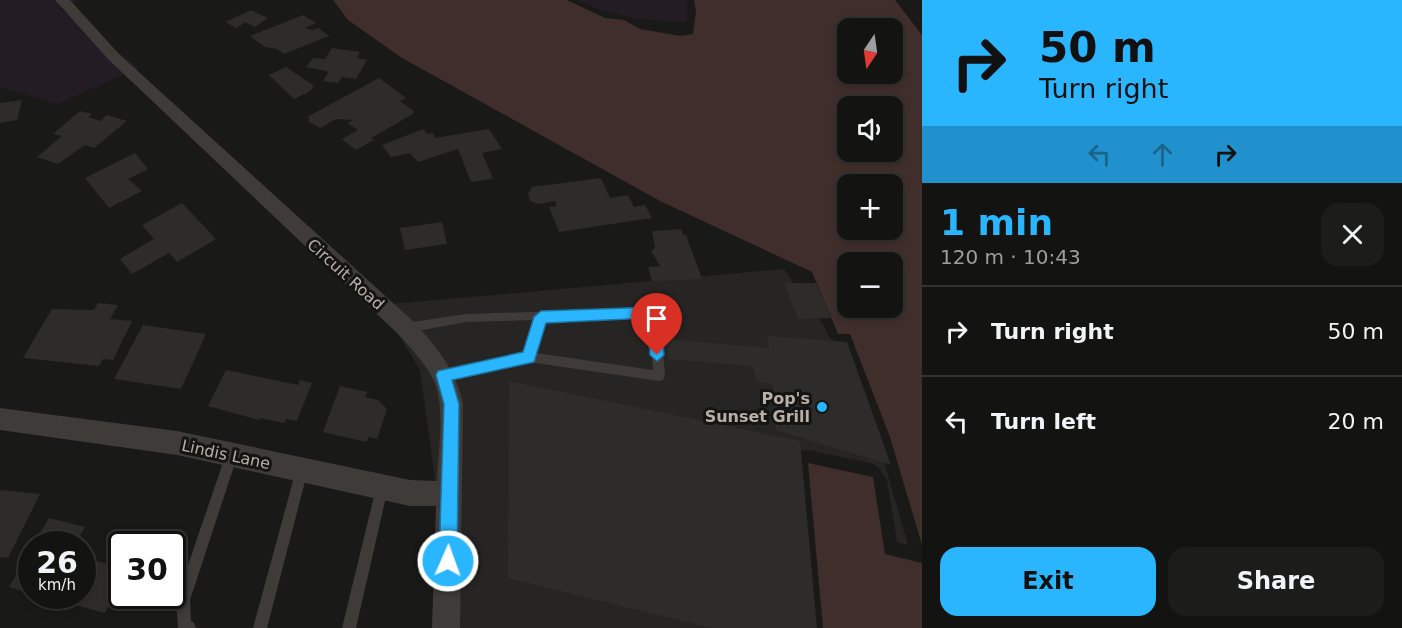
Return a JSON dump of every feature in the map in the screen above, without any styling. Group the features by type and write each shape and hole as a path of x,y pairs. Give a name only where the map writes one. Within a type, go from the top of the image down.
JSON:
{"street":[{"name":"Circuit Road","path":"62,0 114,57 406,328 443,375 451,404 446,628"},
{"name":"Lindis Lane","path":"0,419 113,433 232,454 382,488 424,495 450,494"}],"lane":[{"path":"406,328 466,318 655,312 658,376 529,357 443,375"},
{"path":"529,357 541,317"},
{"path":"189,628 184,625 183,600 232,454"},
{"path":"260,628 302,470"},
{"path":"349,628 382,488"}],"shaded area":[{"path":"0,0 79,0 59,8 139,68 57,104 0,87"},
{"path":"333,0 567,0 605,18 624,20 640,29 681,36 693,34 696,11 694,0 895,0 922,35 922,545 890,437 850,334 838,334 812,272 660,201 402,58 348,20"},
{"path":"578,0 687,0 687,22 618,15"},
{"path":"784,269 823,324 829,337 837,343 877,437 908,545 897,542 887,480 879,468 871,463 807,450 800,451 809,628 438,628 441,523 420,370 381,305"},
{"path":"808,463 873,477 885,554 922,563 922,628 823,628"}],"building":[{"path":"251,10 268,18 255,27 245,22 237,28 225,22"},
{"path":"303,15 316,23 305,28 313,30 318,28 329,36 284,54 277,49 265,47 250,36"},
{"path":"332,48 360,52 357,58 367,60 356,79 342,77 338,83 323,81 327,71 306,67 313,58 325,59"},
{"path":"286,67 314,86 310,91 294,99 269,75"},
{"path":"379,78 406,98 400,101 414,111 413,114 371,138 374,140 356,150 342,139 358,130 347,123 353,120 336,119 320,128 308,121 310,119 307,117"},
{"path":"22,100 17,120 0,123 0,103"},
{"path":"80,111 92,114 88,117 100,121 107,115 127,121 94,148 85,145 58,164 37,157 62,136 53,134"},
{"path":"423,129 427,134 433,133 435,138 489,129 502,149 482,153 493,179 471,182 458,149 418,162 410,153 391,157 382,145"},
{"path":"135,153 148,169 128,179 142,191 109,208 85,178"},
{"path":"601,178 610,198 628,195 634,207 645,205 652,218 559,232 549,207 557,206 555,201 538,204 530,201 528,193 532,187"},
{"path":"182,203 216,239 177,262 169,253 132,274 120,259 154,239 142,225"},
{"path":"442,222 447,244 405,250 400,228"},
{"path":"681,229 683,235 686,235 702,279 652,281 648,267 660,266 651,251 655,248 652,231"},
{"path":"784,283 816,283 831,318 798,319"},
{"path":"98,303 118,305 110,319 132,321 113,360 103,359 99,366 23,358 52,309 94,310"},
{"path":"143,325 206,334 181,389 114,379"},
{"name":"Pop's Sunset Grill","path":"767,336 847,342 891,465 776,430 773,385 756,381 753,366 668,359 666,339 769,348"},
{"path":"226,370 298,385 300,380 312,383 297,421 286,419 284,423 260,418 259,420 208,406"},
{"path":"509,381 800,441 817,628 711,628 508,578"},
{"path":"340,386 367,392 365,397 378,400 387,409 377,439 368,437 367,442 323,432"},
{"path":"0,490 40,494 22,531 18,531 18,538 8,558 0,557"},
{"path":"49,518 85,527 83,531 42,531"},
{"path":"96,561 108,564 108,607 105,613 90,609 96,609"},
{"path":"18,572 18,590 9,587"}],"place":[{"name":"Pop's Sunset Grill","path":"822,407"}],"route":[{"path":"448,561 451,404 450,393 443,375 529,357 541,317 655,312 657,355"}]}
